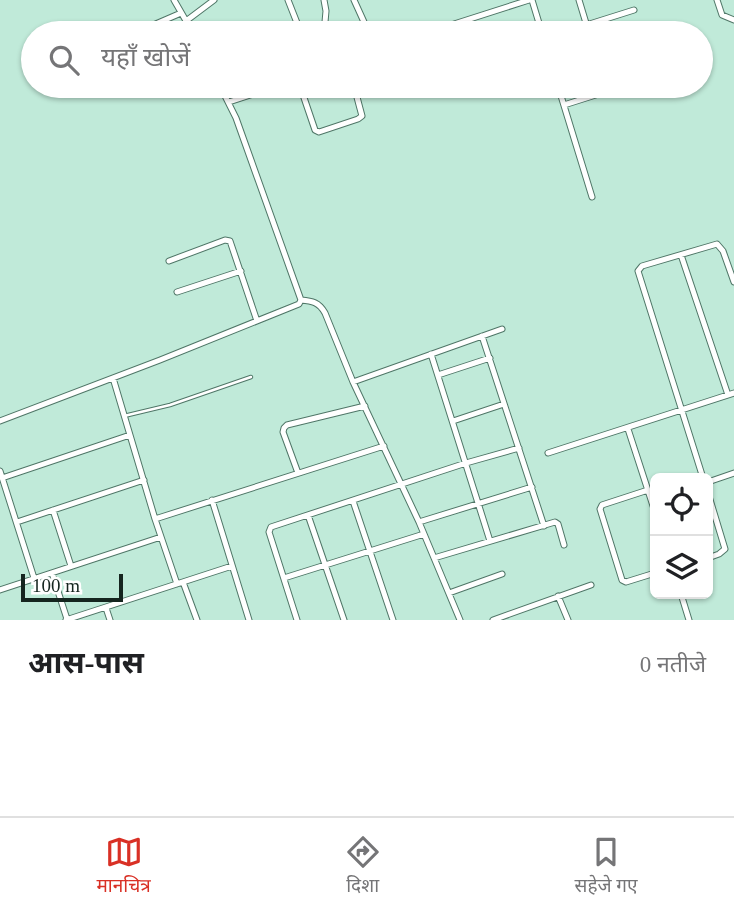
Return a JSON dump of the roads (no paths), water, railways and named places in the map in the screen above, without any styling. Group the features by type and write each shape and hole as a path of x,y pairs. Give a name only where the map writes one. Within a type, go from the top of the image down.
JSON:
{"street":[{"path":"177,1 186,21 215,0"},
{"path":"288,0 296,21"},
{"path":"324,0 325,21"},
{"path":"354,0 364,21"},
{"path":"464,21 531,0 538,21"},
{"path":"579,0 586,21"},
{"path":"716,0 722,15 734,20"},
{"path":"600,21 634,10"},
{"path":"162,21 181,13"},
{"path":"227,98 301,300"},
{"path":"229,102 241,98"},
{"path":"304,98 315,130 319,132 362,116 357,98"},
{"path":"562,98 592,197"},
{"path":"564,105 586,98"},
{"path":"169,261 228,240 232,244 257,321"},
{"path":"701,473 638,271 642,267 714,244 723,251 734,282"},
{"path":"548,453 731,394 681,255"},
{"path":"177,292 241,271"},
{"path":"0,421 257,321 299,304 301,300"},
{"path":"301,300 313,301 322,307 353,382 403,485 460,620"},
{"path":"353,382 502,329"},
{"path":"482,336 544,526"},
{"path":"431,355 490,541"},
{"path":"438,375 490,358"},
{"path":"113,378 161,537 197,620"},
{"path":"453,421 504,404"},
{"path":"298,473 284,432 287,425 365,406"},
{"path":"628,429 650,496"},
{"path":"34,578 1,474 130,435"},
{"path":"155,519 384,446"},
{"path":"298,620 269,529 519,448"},
{"path":"713,480 734,473"},
{"path":"17,522 144,480"},
{"path":"419,522 532,487"},
{"path":"648,490 603,505 600,509 622,580 626,582 650,575"},
{"path":"212,500 249,620"},
{"path":"353,500 393,620"},
{"path":"713,509 725,549 713,556"},
{"path":"52,510 71,566"},
{"path":"308,515 344,620"},
{"path":"435,558 557,523 565,545"},
{"path":"284,578 424,534"},
{"path":"0,590 161,537"},
{"path":"52,573 67,620 232,566"},
{"path":"449,593 502,574"},
{"path":"493,620 591,585"},
{"path":"558,596 568,620"},
{"path":"683,599 689,620"},
{"path":"106,608 110,620"},
{"path":"511,613 513,620"}],"lane":[{"path":"124,416 170,405 251,376"}]}
